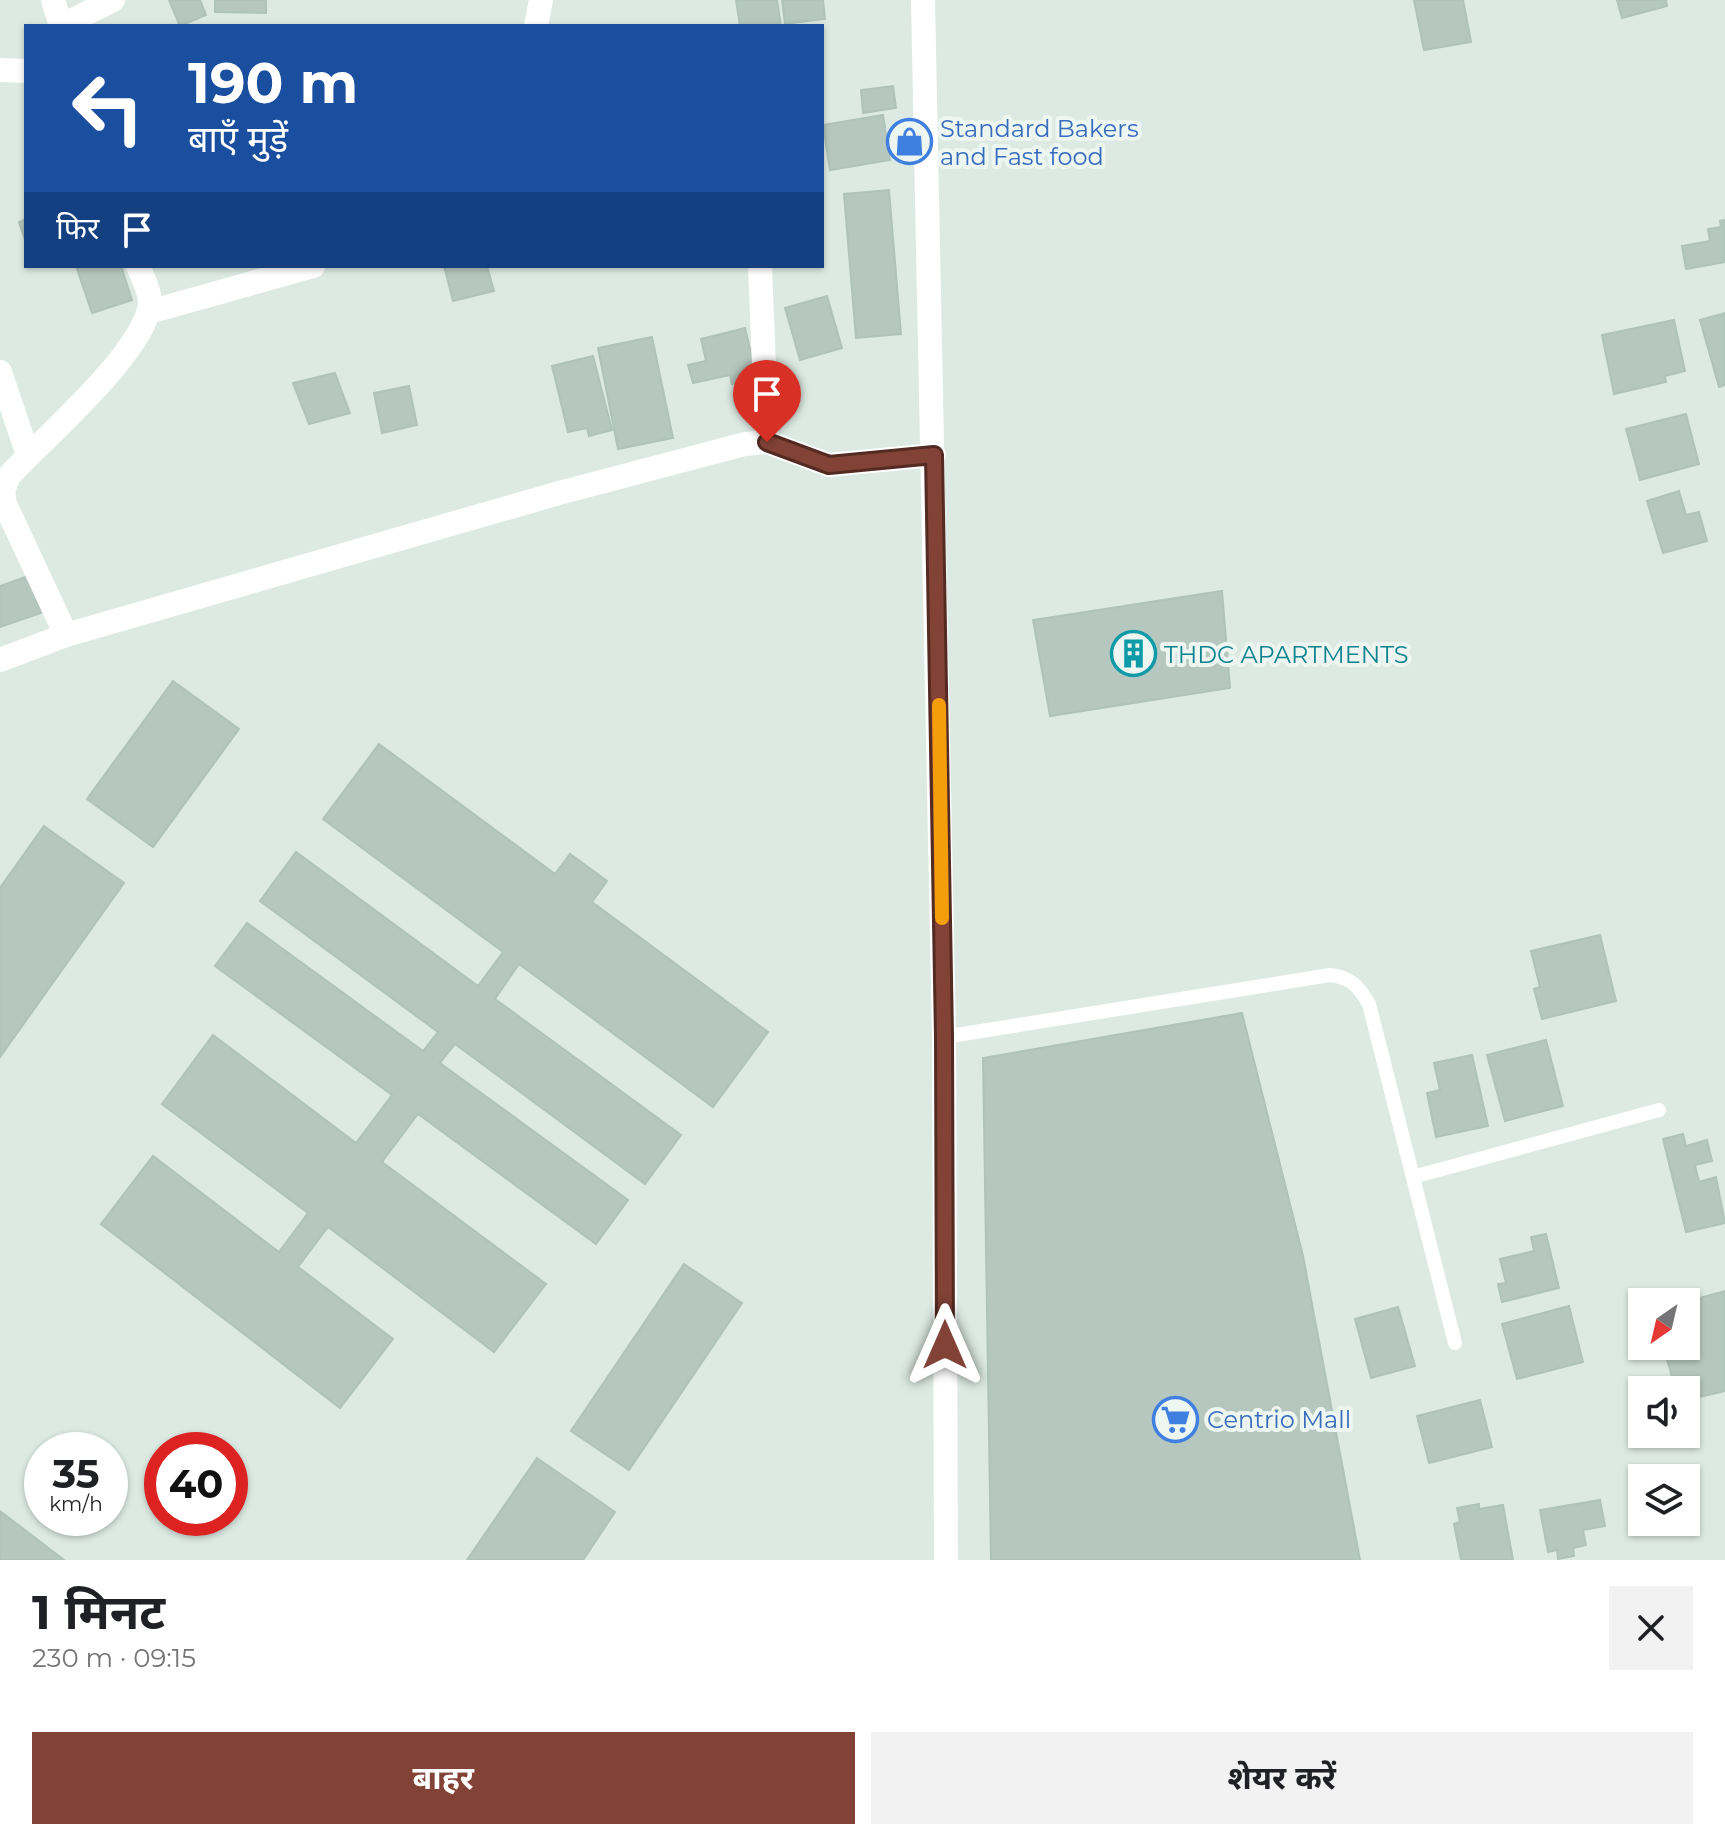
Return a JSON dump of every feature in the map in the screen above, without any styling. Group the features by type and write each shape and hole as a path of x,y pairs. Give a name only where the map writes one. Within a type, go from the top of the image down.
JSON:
{"street":[{"path":"53,0 60,24"},
{"path":"65,24 113,0"},
{"path":"536,24 541,0"},
{"path":"923,0 944,1037 946,1560"},
{"path":"0,70 24,71"},
{"path":"66,635 5,504 3,491 8,477 137,336 149,312 148,291 139,268"},
{"path":"149,312 306,268"},
{"path":"760,268 767,442"},
{"path":"0,372 28,455"},
{"path":"0,660 66,635 559,493 745,444 767,442 829,465 934,455"}],"lane":[{"path":"944,1037 1330,975 1345,976 1360,988 1369,1004 1455,1343"},
{"path":"1413,1177 1659,1110"}],"building":[{"path":"169,0 200,0 206,15 179,24"},
{"path":"215,0 266,0 266,13 215,12"},
{"path":"736,0 777,0 781,24 740,24"},
{"path":"782,0 823,0 825,19 785,24"},
{"path":"1414,0 1463,0 1471,42 1424,50"},
{"path":"1617,0 1666,0 1667,6 1622,18"},
{"path":"893,86 896,108 863,113 861,90"},
{"path":"883,115 890,160 830,170 824,125"},
{"path":"889,190 901,334 856,338 844,194"},
{"path":"24,220 24,237 19,222"},
{"path":"1725,220 1725,262 1686,269 1682,246 1710,241 1708,229 1721,227 1720,221"},
{"path":"77,268 122,268 132,300 92,313"},
{"path":"445,268 488,268 494,291 453,301"},
{"path":"827,296 842,348 800,360 785,308"},
{"path":"1725,313 1725,385 1719,387 1700,320"},
{"path":"1674,320 1685,371 1665,376 1666,382 1614,394 1602,335"},
{"path":"745,328 757,378 732,384 730,375 693,383 688,365 706,361 701,339"},
{"path":"652,337 673,438 618,449 598,348"},
{"path":"593,356 612,430 589,436 587,428 568,432 552,366"},
{"path":"335,373 350,413 309,424 293,383"},
{"path":"409,386 417,425 382,433 374,393"},
{"path":"1686,414 1699,464 1640,480 1626,429"},
{"path":"1679,491 1686,515 1699,512 1707,541 1663,553 1647,501"},
{"path":"28,576 41,613 0,627 0,586"},
{"name":"THDC APARTMENTS","path":"1222,591 1230,688 1050,716 1033,620"},
{"path":"173,681 239,729 153,847 87,799"},
{"path":"379,744 555,874 570,854 607,881 592,902 768,1032 713,1107 519,964 495,999 681,1135 645,1184 455,1044 440,1063 628,1200 596,1244 418,1114 382,1162 546,1284 494,1352 328,1227 298,1267 393,1339 340,1408 101,1224 153,1156 279,1252 308,1213 162,1104 213,1035 356,1143 392,1095 215,966 247,923 423,1051 438,1032 260,901 296,852 478,986 503,952 323,819"},
{"path":"44,826 124,883 0,1057 0,888"},
{"path":"1600,935 1616,1001 1542,1019 1534,989 1540,987 1531,951"},
{"path":"1242,1013 1303,1256 1360,1560 991,1560 983,1058"},
{"path":"1546,1040 1563,1106 1505,1121 1487,1055"},
{"path":"1472,1055 1488,1126 1436,1137 1427,1093 1440,1090 1434,1063"},
{"path":"1683,1134 1686,1146 1707,1140 1712,1161 1695,1165 1699,1182 1716,1177 1725,1223 1686,1232 1663,1139"},
{"path":"1546,1234 1559,1288 1502,1302 1498,1284 1506,1283 1500,1259 1534,1251 1531,1237"},
{"path":"684,1264 742,1303 629,1470 571,1431"},
{"path":"1725,1291 1725,1391 1700,1397 1700,1376 1672,1376 1667,1360 1700,1360 1700,1298"},
{"path":"1569,1306 1583,1362 1517,1379 1502,1324"},
{"path":"1398,1307 1415,1366 1371,1378 1355,1319"},
{"path":"1480,1400 1492,1447 1429,1463 1417,1416"},
{"path":"537,1458 615,1512 583,1560 467,1560"},
{"path":"1600,1500 1605,1526 1583,1530 1586,1545 1573,1548 1574,1556 1558,1559 1557,1550 1548,1552 1540,1510"},
{"path":"1479,1504 1479,1509 1503,1505 1513,1560 1461,1560 1454,1524 1460,1522 1457,1508"},
{"path":"0,1511 24,1529 24,1536 33,1536 64,1560 0,1560"}],"slow traffic":[{"path":"939,705 942,918"}],"place":[{"name":"Standard Bakers and Fast food","path":"909,142"},
{"name":"THDC APARTMENTS","path":"1133,654"},
{"name":"Centrio Mall","path":"1176,1419"}],"route":[{"path":"767,442 829,465 844,466 934,455 944,1037 945,1345"}]}
